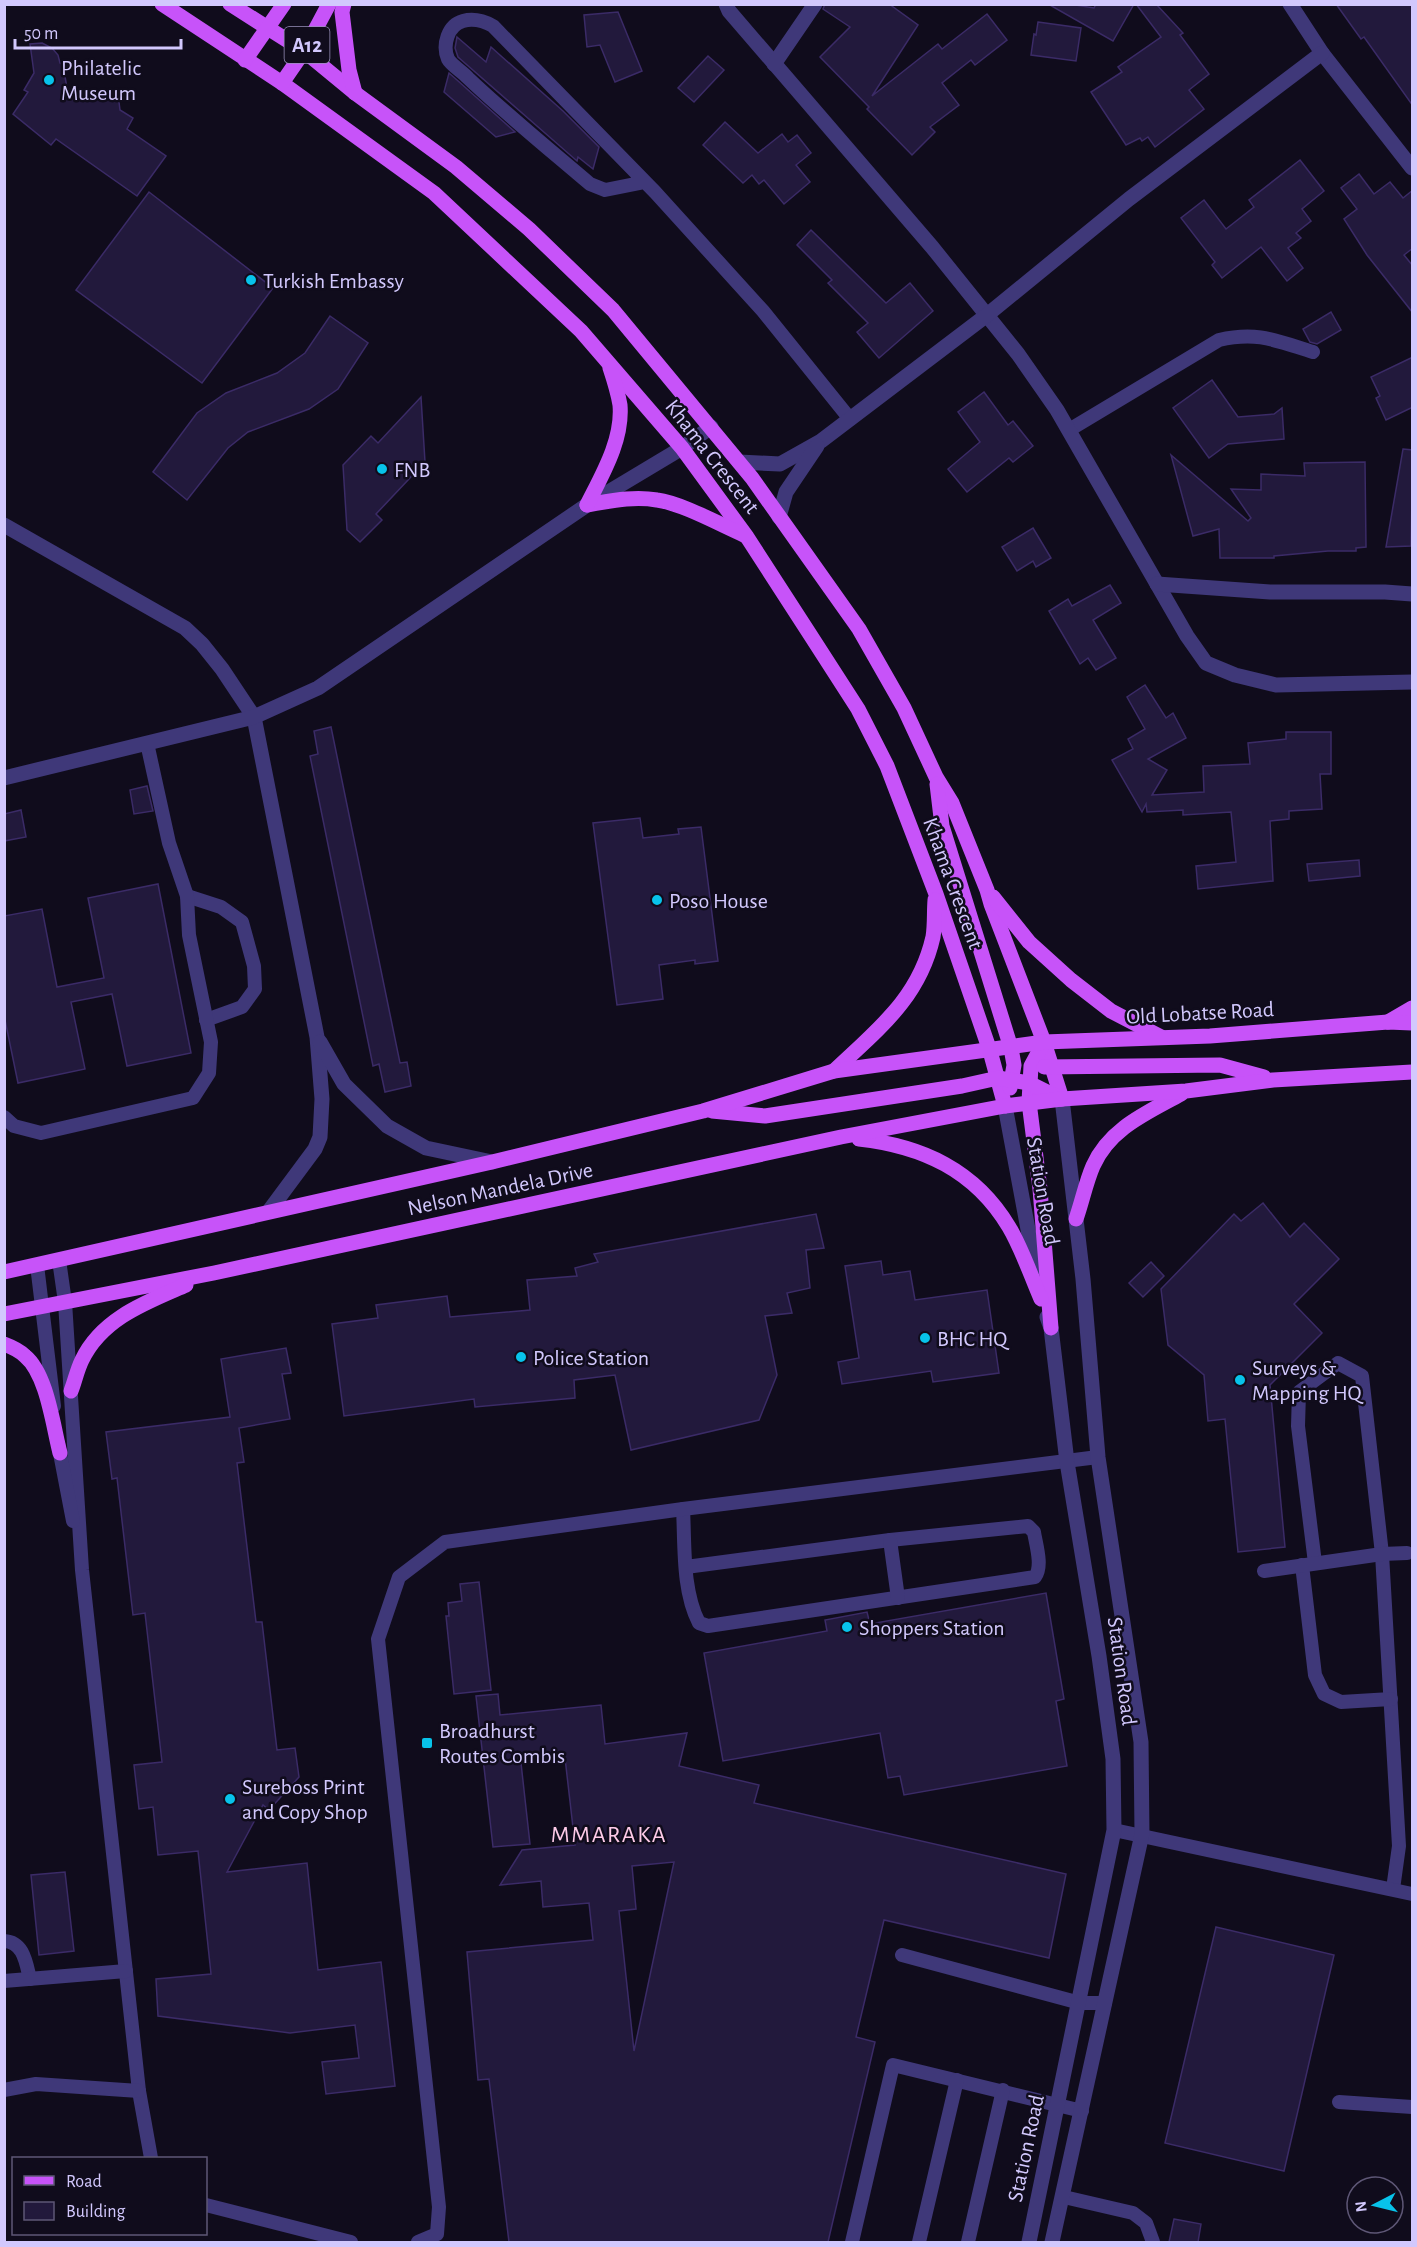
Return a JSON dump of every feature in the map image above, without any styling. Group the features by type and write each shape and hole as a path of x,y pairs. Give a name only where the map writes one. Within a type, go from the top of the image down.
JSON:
{"main road":[{"name":"Khama Crescent","path":"162,4 282,83 434,193 581,331 682,448 747,537 858,709 887,766 936,894 990,1051 1008,1074 1005,1106"},
{"name":"Khama Crescent","path":"230,4 304,51 355,93 456,167 529,229 614,310 739,462 859,629 904,708 936,777 951,803 987,890 1044,1042 1062,1099"},
{"name":"A12","path":"245,60 284,4"},
{"name":"A12","path":"282,83 304,51 329,4"},
{"path":"344,4 342,12 349,70 355,93"},
{"path":"587,505 609,460 619,425 620,406 608,361"},
{"path":"587,505 624,498 659,500 700,515 747,537"},
{"path":"936,777 942,826 1011,1047 1008,1074"},
{"path":"987,890 1029,942 1071,980 1111,1011 1164,1038"},
{"path":"834,1071 888,1021 906,999 917,980 933,936 936,894"},
{"path":"1388,1022 1413,1008"},
{"name":"Old Lobatse Road","path":"990,1051 1044,1042 1164,1038 1388,1022 1413,1023"},
{"path":"1044,1042 1031,1066 1029,1102 1040,1189 1051,1328"},
{"name":"Nelson Mandela Drive","path":"4,1272 492,1162 703,1111 834,1071 990,1051"},
{"path":"703,1111 765,1116 1008,1074 1031,1066 1220,1065 1273,1080"},
{"path":"1005,1106 1062,1099 1186,1091 1273,1080 1413,1072"},
{"path":"1008,1074 1062,1099"},
{"path":"1076,1219 1094,1166 1104,1148 1125,1125 1186,1091"},
{"name":"Nelson Mandela Drive","path":"4,1314 214,1273 842,1137 1005,1106"},
{"path":"842,1137 886,1142 911,1148 963,1176 990,1199 1010,1228 1041,1299"},
{"path":"71,1391 82,1360 96,1338 114,1322 129,1310 214,1273"},
{"path":"4,1344 25,1356 33,1364 40,1378 60,1453"}],"street":[{"path":"726,4 729,11 932,247 1038,382 1069,430 1186,636 1206,663 1235,675 1276,685 1413,682"},
{"path":"774,64 815,4"},
{"path":"1290,4 1322,53 1413,168"},
{"path":"739,462 780,464 820,441 987,315 1129,199 1322,53"},
{"path":"4,778 254,717 318,688 587,505 682,448 711,427"},
{"path":"779,517 786,492 820,441"},
{"path":"4,525 185,628 202,644 222,669 254,717 317,1037 322,1099 320,1137 315,1149 269,1211"},
{"path":"1157,584 1270,592 1413,594"},
{"path":"317,1037 344,1084 387,1126 426,1148 492,1162"},
{"name":"Station Road","path":"1052,2242 1064,2197 1142,1834 1141,1742 1098,1456 1083,1279 1062,1099"},
{"name":"Station Road","path":"1005,1106 1041,1299 1051,1328 1068,1462 1113,1760 1114,1830 1029,2242"}],"lane":[{"path":"645,182 605,190 590,184 480,90 448,59 446,39 451,27 459,21 470,19 484,21 493,26 645,182 763,311 850,419"},
{"path":"1069,430 1219,340 1238,336 1260,336 1313,352"},
{"path":"4,1117 14,1126 41,1133 193,1098 209,1073 211,1042 189,935 187,896 169,843 147,743"},
{"path":"187,896 221,907 242,922 254,966 255,989 242,1007 206,1020"},
{"path":"59,1260 65,1302 82,1570 139,2091 151,2157"},
{"path":"36,1265 60,1453 82,1570"},
{"path":"1391,1699 1341,1702 1324,1694 1315,1675 1298,1426 1299,1392 1338,1363 1362,1376 1382,1554 1391,1699 1399,1846 1393,1889"},
{"path":"417,2242 437,2234 439,2207 378,1639 399,1577 445,1542 683,1509 1068,1462 1098,1456"},
{"path":"683,1509 686,1567 693,1612 699,1623 708,1626 1035,1577 1039,1572 1034,1532 1028,1526 890,1540 686,1567"},
{"path":"890,1540 898,1598"},
{"path":"1264,1570 1382,1554 1407,1553"},
{"path":"1114,1830 1142,1834 1413,1894"},
{"path":"4,1941 11,1942 21,1949 30,1979"},
{"path":"902,1955 1080,2003 1105,2003"},
{"path":"4,1981 126,1971"},
{"path":"852,2242 894,2065 1082,2111"},
{"path":"919,2242 957,2080"},
{"path":"4,2090 36,2084 139,2091"},
{"path":"968,2242 1003,2090"},
{"path":"1339,2102 1413,2107"},
{"path":"1064,2197 1132,2213 1146,2223 1153,2242"},
{"path":"207,2205 351,2242"}],"building":[{"path":"825,4 889,4 918,25 872,96 938,44 942,49 987,14 1007,40 975,65 971,60 942,83 959,105 930,127 935,132 912,155 820,57 850,27 823,9"},
{"path":"1048,4 1069,4 1094,8 1096,4 1134,4 1113,41"},
{"path":"1136,4 1156,4 1183,33 1180,35 1209,74 1189,90 1204,109 1155,147 1148,137 1126,145 1091,92 1122,72 1118,67 1161,37"},
{"path":"1336,4 1413,4 1413,106 1364,37 1361,39"},
{"path":"618,12 642,71 615,82 600,45 587,47 584,15"},
{"path":"1038,22 1081,28 1076,61 1031,55"},
{"path":"457,37 486,62 491,47 563,111 599,147 593,169 578,157 577,161 458,57 455,48"},
{"path":"42,43 52,48 58,55 63,65 67,88 82,98 101,91 115,96 120,110 133,118 127,129 166,156 137,196 56,139 51,145 13,114 28,92 24,90 34,73 30,44"},
{"path":"708,56 724,70 694,102 678,88"},
{"path":"449,73 515,132 496,137 444,92"},
{"path":"725,122 758,153 782,134 788,142 797,135 811,153 796,165 810,182 784,204 764,180 759,184 752,175 743,183 703,145"},
{"path":"1300,160 1324,191 1302,209 1311,221 1296,233 1301,238 1288,248 1303,268 1287,281 1261,247 1222,278 1212,265 1215,262 1181,218 1204,200 1226,229 1254,207 1249,200"},
{"path":"1359,174 1374,194 1390,182 1403,198 1413,190 1413,248 1404,255 1413,266 1413,313 1367,255 1344,219 1357,209 1341,188"},
{"path":"149,192 273,288 202,383 76,290"},
{"path":"811,230 886,303 910,283 933,311 879,358 857,332 868,323 828,283 832,280 797,245"},
{"path":"1331,312 1341,330 1317,344 1310,342 1303,329"},
{"path":"330,316 368,343 338,389 309,409 248,432 228,448 187,500 153,472 197,413 226,393 277,373 305,353"},
{"path":"1413,357 1413,407 1386,420 1376,398 1380,396 1371,377"},
{"path":"1212,380 1238,417 1274,414 1282,408 1284,439 1228,444 1209,458 1173,408"},
{"path":"984,392 1008,425 1013,421 1033,446 1013,462 1009,458 967,492 948,469 980,442 958,412"},
{"name":"FNB","path":"421,397 425,462 376,514 382,520 360,542 347,530 343,465 371,436 378,443"},
{"path":"1403,449 1413,450 1411,546 1386,547"},
{"path":"1171,455 1248,521 1251,518 1231,489 1261,490 1261,474 1305,476 1304,463 1365,462 1366,547 1356,548 1356,551 1328,551 1274,556 1274,558 1220,558 1219,529 1193,536"},
{"path":"1033,528 1051,558 1036,567 1033,561 1017,571 1002,547"},
{"path":"1110,585 1121,603 1093,620 1116,658 1096,670 1088,658 1080,664 1049,611 1068,599 1072,606"},
{"path":"1145,685 1166,718 1173,713 1186,738 1148,759 1167,770 1152,795 1204,792 1203,766 1250,764 1248,743 1286,739 1286,732 1331,732 1331,774 1320,774 1322,809 1289,811 1289,819 1270,821 1273,881 1198,889 1196,866 1236,862 1231,812 1183,815 1183,810 1147,812 1146,804 1142,812 1112,760 1133,749 1128,739 1145,729 1127,697"},
{"path":"331,727 400,1063 407,1062 411,1086 385,1092 379,1064 373,1066 310,756 318,754 314,731"},
{"path":"147,786 153,811 134,814 130,790"},
{"path":"21,810 26,837 4,841 4,814"},
{"name":"Poso House","path":"640,818 643,838 679,834 678,829 701,827 718,961 695,964 695,960 659,965 663,999 617,1005 593,823"},
{"path":"1359,860 1360,876 1309,881 1307,864"},
{"path":"158,884 191,1053 127,1066 112,994 71,1002 85,1069 18,1083 4,1015 4,916 42,909 57,987 104,978 88,898"},
{"name":"Surveys & Mapping HQ","path":"1263,1203 1290,1237 1304,1223 1339,1259 1294,1304 1322,1333 1270,1385 1285,1547 1238,1552 1225,1419 1208,1421 1204,1375 1168,1345 1161,1289 1234,1214 1241,1221"},
{"path":"816,1214 824,1248 806,1250 810,1288 787,1293 792,1313 765,1316 777,1375 759,1420 631,1450 615,1375 574,1380 575,1398 475,1407 474,1399 344,1416 332,1324 378,1318 376,1305 447,1296 450,1317 530,1310 527,1280 577,1276 575,1268 598,1262 594,1254"},
{"name":"BHC HQ","path":"881,1261 883,1275 910,1271 915,1300 987,1290 999,1373 933,1382 931,1371 842,1384 838,1362 859,1358 845,1266"},
{"path":"1151,1262 1164,1276 1143,1297 1129,1283"},
{"path":"286,1348 291,1373 282,1374 290,1419 239,1428 244,1462 237,1463 256,1622 262,1622 277,1750 295,1748 299,1777 269,1810 263,1805 227,1872 307,1863 318,1970 381,1962 395,2086 326,2094 322,2062 359,2058 355,2025 290,2033 158,2016 156,1979 211,1974 198,1851 158,1855 153,1807 139,1809 134,1765 162,1762 145,1613 133,1615 117,1478 112,1479 106,1432 230,1417 221,1359"},
{"path":"479,1582 491,1690 454,1694 446,1616 449,1616 448,1603 462,1601 460,1584"},
{"path":"1046,1593 1064,1699 1056,1701 1067,1766 904,1795 900,1776 888,1778 880,1733 723,1761 704,1653 827,1631 825,1620 867,1612 870,1624"},
{"path":"498,1694 500,1715 601,1705 605,1744 687,1733 679,1766 759,1785 754,1803 1066,1874 1049,1958 884,1920 856,2037 875,2042 828,2242 509,2242 489,2079 478,2080 467,1952 593,1940 589,1903 543,1907 541,1881 500,1885 522,1850 575,1845 565,1758 521,1763 530,1844 493,1847 476,1696","holes":["674,1862 634,2051 619,1911 636,1909 632,1866"]},
{"path":"65,1872 74,1951 39,1955 31,1875"},
{"path":"1216,1927 1334,1955 1284,2171 1165,2143"},
{"path":"1174,2219 1201,2224 1198,2242 1169,2242"}],"place":[{"name":"Philatelic Museum","path":"49,80"},
{"name":"Turkish Embassy","path":"251,280"},
{"name":"FNB","path":"382,469"},
{"name":"Poso House","path":"657,900"},
{"name":"BHC HQ","path":"925,1338"},
{"name":"Police Station","path":"521,1357"},
{"name":"Surveys & Mapping HQ","path":"1240,1380"},
{"name":"Shoppers Station","path":"847,1627"},
{"name":"Broadhurst Routes Combis","path":"427,1743"},
{"name":"Sureboss Print and Copy Shop","path":"230,1799"}],"district":[{"name":"MMARAKA","path":"609,1834"}]}
